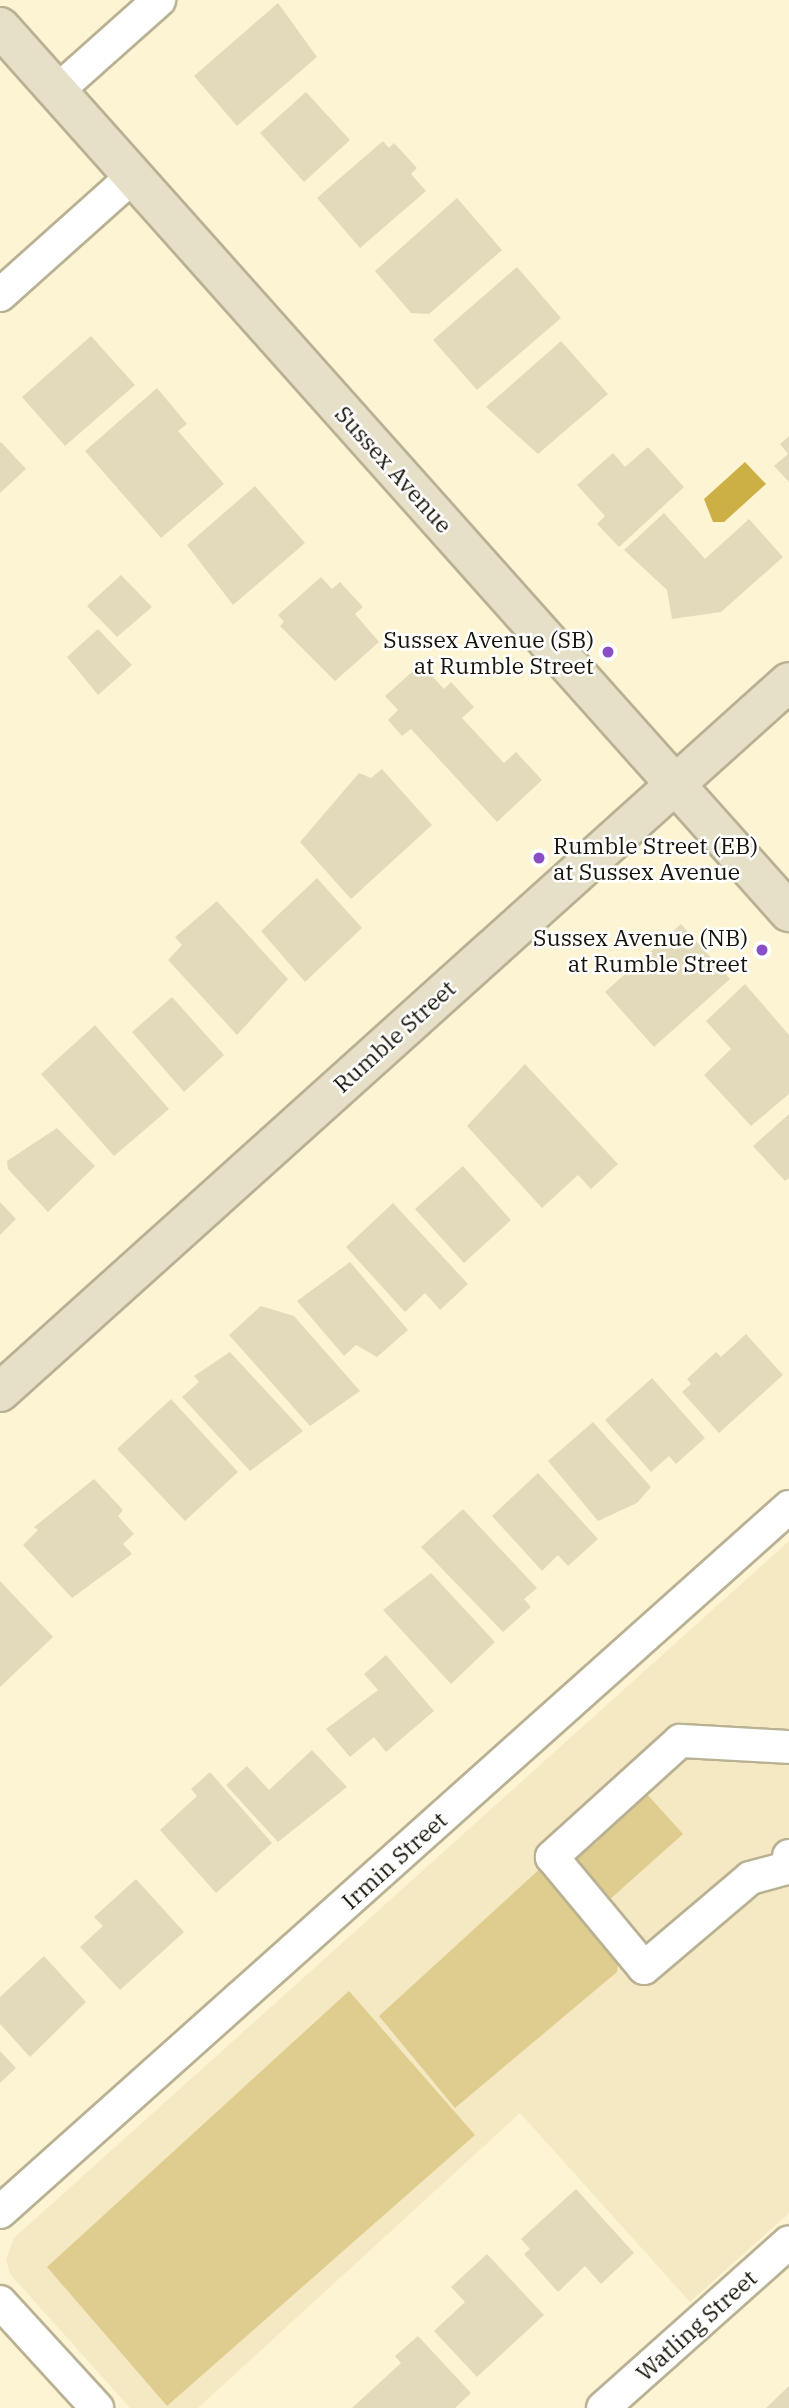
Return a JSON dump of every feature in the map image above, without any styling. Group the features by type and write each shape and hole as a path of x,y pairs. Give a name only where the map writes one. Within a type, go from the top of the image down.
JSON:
{"street":[{"path":"57,91 159,0"},
{"name":"Sussex Avenue","path":"0,27 789,912"},
{"path":"0,295 134,175"},
{"name":"Rumble Street","path":"0,1392 789,682"},
{"name":"Irmin Street","path":"0,2212 789,1507"},
{"path":"789,1747 680,1741 552,1857 644,1968 750,1878 788,1868 789,1856"},
{"name":"Watling Street","path":"603,2408 789,2242"},
{"path":"0,2302 97,2408"}],"shaded area":[{"path":"745,462 766,484 724,522 713,522 704,499"},
{"path":"789,1541 789,2213 690,2302 520,2113 198,2408 130,2408 10,2274 6,2259 14,2238"},
{"path":"636,1782 683,1834 599,1909 553,1857"},
{"path":"542,1867 619,1953 617,1972 455,2108 379,2016"},
{"path":"349,1991 475,2135 167,2406 47,2267"}],"building":[{"path":"278,3 317,57 237,126 194,76"},
{"path":"306,92 350,140 304,182 260,133"},
{"path":"383,141 389,148 394,143 417,168 411,174 426,191 360,248 317,198"},
{"path":"457,198 502,250 429,314 411,313 375,271"},
{"path":"517,267 561,318 477,390 433,340"},
{"path":"91,336 135,385 65,446 22,397"},
{"path":"561,341 608,394 538,454 486,407"},
{"path":"157,388 187,424 178,431 224,484 161,538 85,451"},
{"path":"789,436 789,482 774,466 788,454 780,444"},
{"path":"0,443 26,469 0,493"},
{"path":"648,447 684,487 619,547 597,524 605,516 577,485 613,453 625,467"},
{"path":"255,486 305,543 233,605 187,545"},
{"path":"664,513 705,559 749,519 783,557 721,612 672,619 667,590 624,550"},
{"path":"121,575 152,607 117,637 87,606"},
{"path":"321,577 332,589 340,582 363,607 355,614 379,642 335,681 280,626 284,622 278,615"},
{"path":"98,629 132,665 98,695 67,657"},
{"path":"421,664 444,689 451,682 474,707 462,718 504,763 516,752 542,780 497,822 411,729 402,736 388,720 398,710 385,696"},
{"path":"382,769 432,825 351,899 300,842 359,773 371,778"},
{"path":"317,878 362,928 305,982 261,931"},
{"path":"217,901 288,979 237,1035 168,960 182,945 175,937"},
{"path":"681,924 730,979 654,1047 605,992"},
{"path":"745,984 789,1035 789,1094 751,1126 704,1075 731,1049 706,1021"},
{"path":"172,997 224,1055 184,1092 132,1032"},
{"path":"95,1025 169,1109 114,1156 41,1074"},
{"path":"525,1064 618,1164 591,1189 578,1175 542,1208 467,1126"},
{"path":"789,1114 789,1178 785,1181 753,1146"},
{"path":"57,1128 95,1166 48,1212 8,1169 7,1161"},
{"path":"463,1166 511,1220 464,1263 415,1209"},
{"path":"0,1202 16,1219 0,1235"},
{"path":"393,1203 468,1284 440,1310 425,1293 405,1312 346,1247"},
{"path":"350,1262 408,1330 377,1357 356,1345 344,1356 297,1301"},
{"path":"261,1306 294,1316 360,1391 310,1426 229,1335"},
{"path":"746,1334 783,1375 719,1433 682,1392 691,1384 687,1379 716,1352 721,1357"},
{"path":"230,1352 303,1431 250,1471 182,1397 199,1382 194,1376"},
{"path":"652,1378 705,1438 676,1464 669,1456 651,1472 605,1420"},
{"path":"171,1399 238,1472 185,1521 117,1449"},
{"path":"593,1422 651,1487 637,1503 598,1521 548,1461"},
{"path":"538,1473 598,1539 568,1566 558,1555 542,1571 492,1516"},
{"path":"94,1479 123,1510 118,1516 134,1534 123,1544 132,1554 72,1598 23,1545 38,1530 34,1527"},
{"path":"463,1509 537,1588 524,1599 531,1607 503,1632 421,1547"},
{"path":"431,1573 495,1642 451,1684 383,1610"},
{"path":"0,1581 53,1637 0,1687"},
{"path":"386,1655 434,1711 386,1752 374,1737 350,1757 326,1729 378,1690 364,1674"},
{"path":"312,1750 347,1787 278,1842 226,1785 247,1766 269,1790"},
{"path":"210,1772 272,1843 216,1893 160,1830 197,1796 191,1789"},
{"path":"136,1879 184,1932 120,1990 80,1947 103,1926 94,1917"},
{"path":"44,1956 86,2002 30,2057 0,2024 0,1997"},
{"path":"0,2051 16,2068 0,2083"},
{"path":"576,2189 634,2253 601,2284 585,2266 558,2292 524,2254 530,2249 521,2239"},
{"path":"487,2254 544,2315 477,2377 434,2331 465,2302 451,2287"},
{"path":"418,2336 471,2393 455,2408 352,2408 401,2363 395,2356"},
{"path":"789,2386 789,2408 766,2408"}],"place":[{"name":"Sussex Avenue (SB) at Rumble Street","path":"608,652"},
{"name":"Rumble Street (EB) at Sussex Avenue","path":"539,858"},
{"name":"Sussex Avenue (NB) at Rumble Street","path":"762,950"}]}
